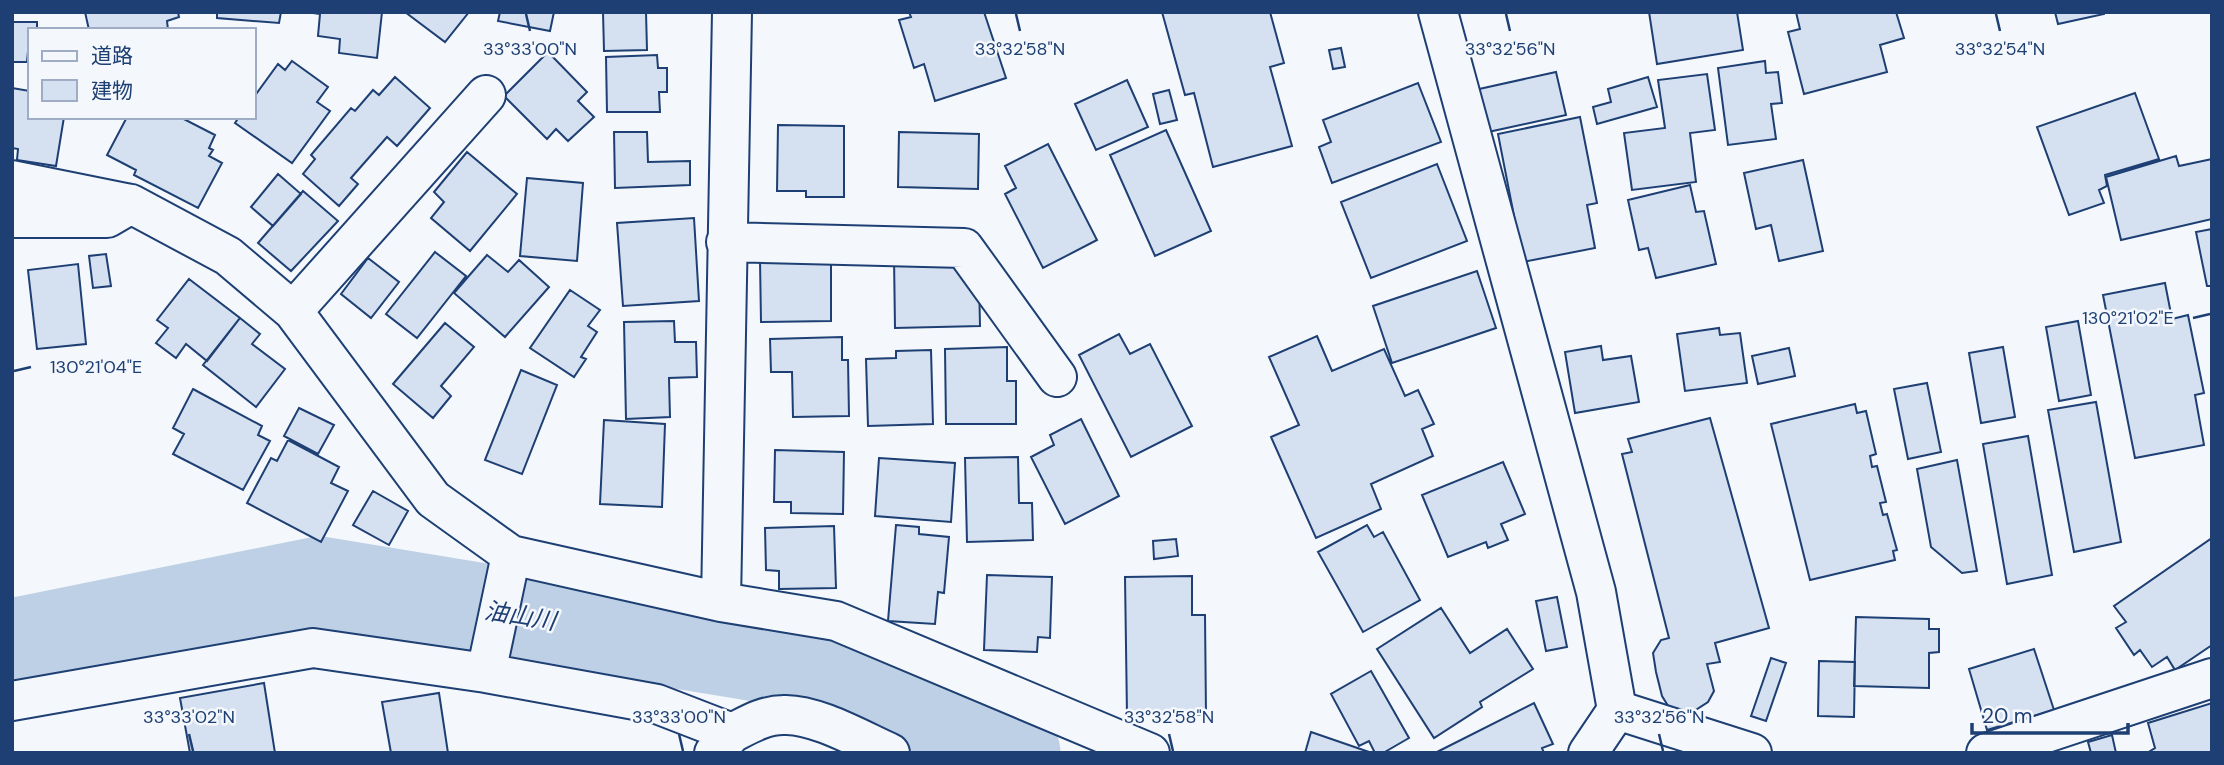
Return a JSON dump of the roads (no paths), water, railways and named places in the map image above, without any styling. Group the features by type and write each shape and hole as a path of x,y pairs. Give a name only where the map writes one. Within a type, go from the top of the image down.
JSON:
{"street":[{"path":"721,601 732,12"},
{"path":"1438,12 1596,592 1617,710 1588,753"},
{"path":"293,311 486,95"},
{"path":"12,180 131,204 228,256 293,311 433,499 511,555 721,601 836,621 1150,753"},
{"path":"12,218 107,218 131,204"},
{"path":"726,242 964,248 1057,377"},
{"path":"486,673 511,555"},
{"path":"12,701 313,648 486,673 657,704 723,743 758,719 785,714 821,723 890,753"},
{"path":"1986,753 2212,678"},
{"path":"1617,710 1752,753"}],"waterway":[{"name":"油山川","path":"12,645 319,583 782,659 1014,753"}]}
